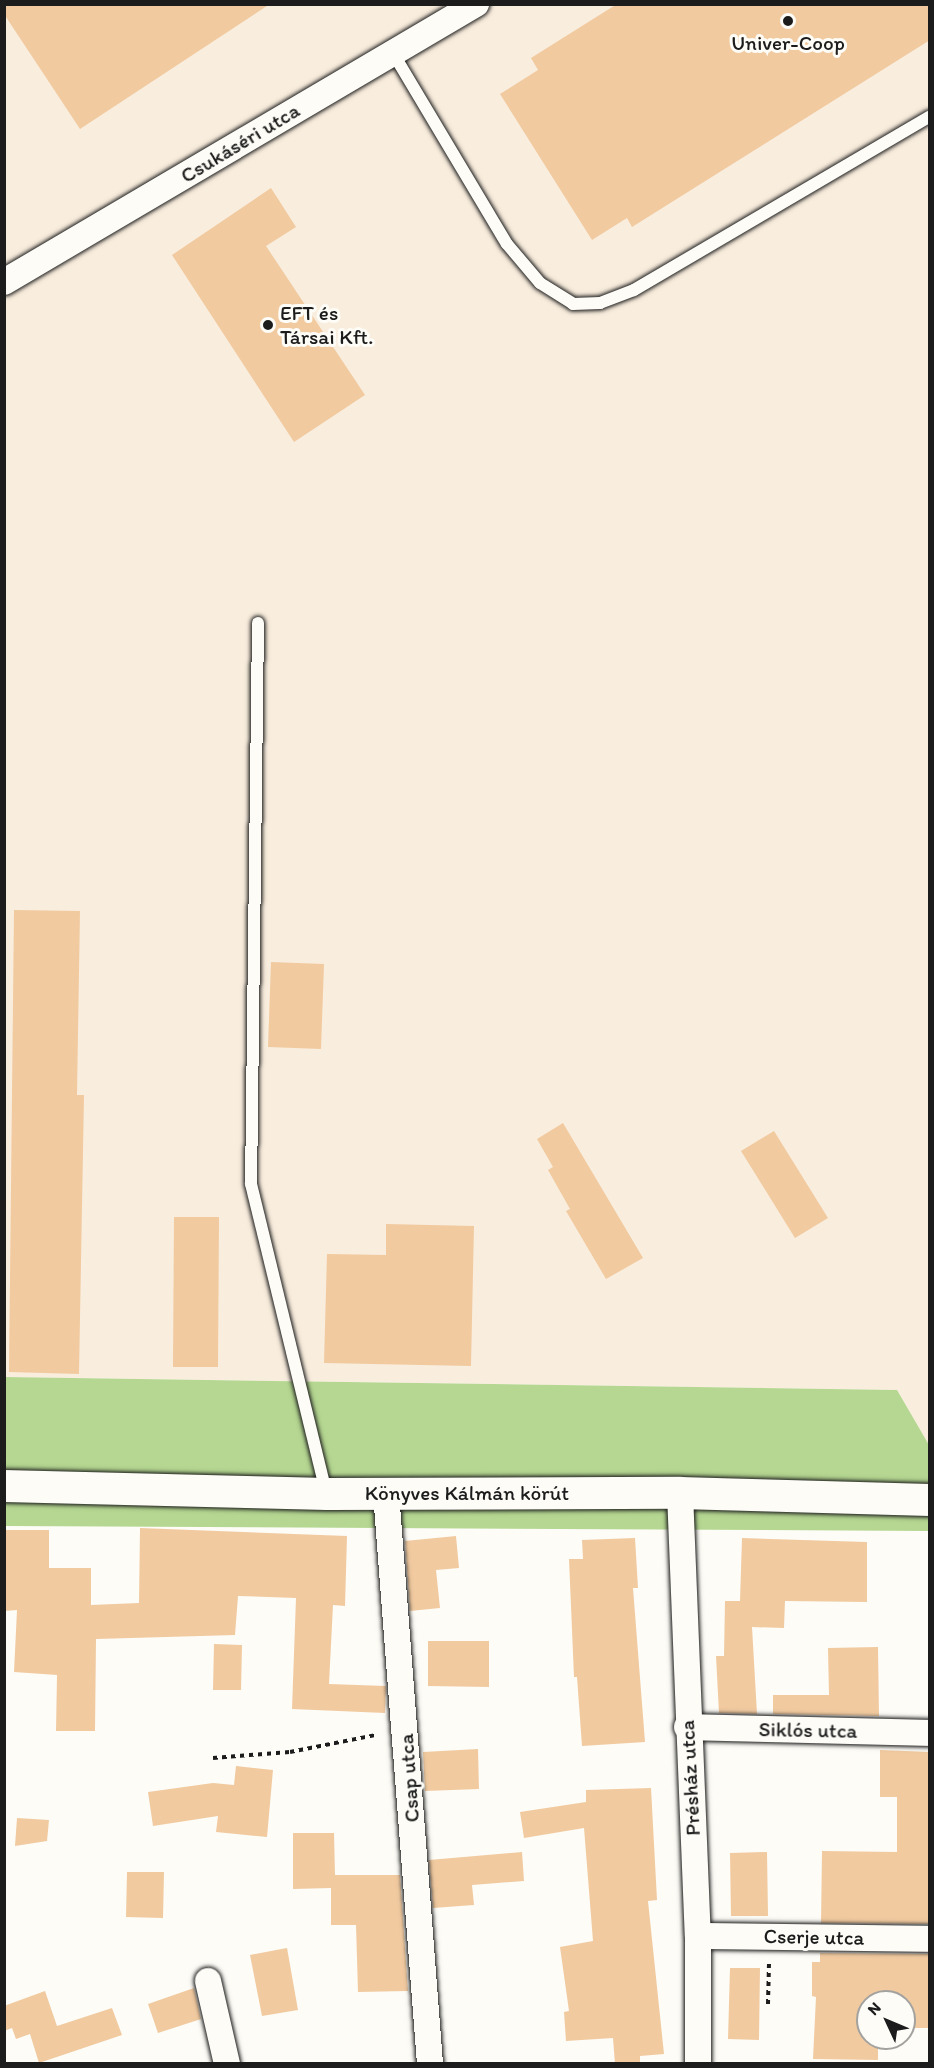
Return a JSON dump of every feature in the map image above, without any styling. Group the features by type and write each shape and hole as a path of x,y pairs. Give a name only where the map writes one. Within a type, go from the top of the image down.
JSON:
{"street":[{"name":"Csukáséri utca","path":"4,282 476,4"},
{"name":"Könyves Kálmán körút","path":"4,1486 327,1494 680,1493 930,1500"},
{"name":"Csap utca","path":"386,1493 430,2064"},
{"name":"Présház utca","path":"680,1493 687,1727 698,1935 698,2064"},
{"name":"Siklós utca","path":"687,1727 930,1732"},
{"name":"Cserje utca","path":"698,1935 930,1939"},
{"path":"208,1981 227,2064"}],"lane":[{"path":"393,53 507,244 540,283 573,304 600,303 634,290 930,116"},
{"path":"258,623 251,1184 327,1494"}],"path":[{"path":"213,1758 290,1752 405,1729"},
{"path":"768,2004 770,1937"}],"shaded area":[{"path":"5,5 929,5 929,1445 897,1390 5,1377"}],"green space":[{"path":"5,1377 897,1390 929,1445 929,1531 5,1526"}],"building":[{"path":"4,4 270,4 80,129 4,14"},
{"path":"617,4 930,4 930,40 632,227 627,218 592,240 500,94 538,70 531,58"},
{"name":"EFT és Társai Kft.","path":"271,188 296,227 266,246 365,395 294,442 172,255"},
{"path":"14,910 80,911 77,1095 84,1095 79,1374 9,1372"},
{"path":"271,962 324,964 321,1049 268,1047"},
{"path":"563,1123 643,1258 606,1279 566,1211 570,1209 548,1170 553,1167 537,1139"},
{"path":"774,1131 828,1218 795,1238 741,1151"},
{"path":"174,1217 219,1217 218,1367 173,1367"},
{"path":"386,1224 474,1226 471,1366 324,1363 327,1254 386,1255"},
{"path":"140,1528 347,1536 345,1606 333,1605 329,1684 386,1686 385,1713 292,1709 296,1598 238,1596 235,1635 96,1639 95,1731 56,1731 57,1675 14,1672 17,1610 4,1611 4,1530 49,1530 49,1568 91,1568 91,1605 139,1603"},
{"path":"456,1536 459,1568 436,1570 440,1608 410,1611 405,1541"},
{"path":"635,1538 638,1588 633,1588 645,1742 582,1746 577,1677 574,1677 569,1559 583,1559 582,1540"},
{"path":"742,1538 867,1542 867,1602 785,1601 784,1628 752,1627 757,1714 719,1713 716,1656 724,1656 725,1601 740,1601"},
{"path":"428,1641 489,1641 489,1687 428,1686"},
{"path":"214,1644 242,1645 241,1690 213,1690"},
{"path":"878,1647 879,1716 773,1714 773,1695 829,1695 828,1648"},
{"path":"478,1749 479,1789 425,1791 423,1752"},
{"path":"880,1750 930,1752 929,1924 821,1923 822,1851 897,1852 897,1797 880,1797"},
{"path":"236,1766 273,1770 267,1837 216,1832 218,1816 153,1826 148,1792 213,1783 234,1785"},
{"path":"651,1788 657,1900 648,1901 664,2054 640,2056 640,2064 615,2064 613,2038 566,2041 564,2012 569,2011 560,1947 593,1941 584,1828 524,1838 520,1812 586,1802 586,1790"},
{"path":"17,1818 49,1820 47,1841 15,1846"},
{"path":"293,1833 334,1833 335,1875 400,1875 408,1991 358,1992 356,1925 331,1925 331,1888 293,1889"},
{"path":"522,1852 524,1881 472,1885 474,1905 433,1908 429,1860"},
{"path":"767,1852 768,1916 731,1916 730,1853"},
{"path":"127,1872 164,1872 163,1918 126,1917"},
{"path":"287,1948 298,2010 262,2016 250,1955"},
{"path":"820,1953 929,1954 930,2028 916,2028 916,1990 856,1990 856,2050 878,2050 878,2060 813,2059 816,1997 812,1996 812,1962 820,1962"},
{"path":"730,1968 760,1968 759,2040 728,2039"},
{"path":"194,1988 201,2019 158,2033 148,2004"},
{"path":"45,1991 57,2026 112,2008 122,2035 39,2063 30,2034 16,2039 12,2028 4,2031 4,2006"}],"place":[{"name":"Univer-Coop","path":"788,21"},
{"name":"EFT és Társai Kft.","path":"268,325"}]}
